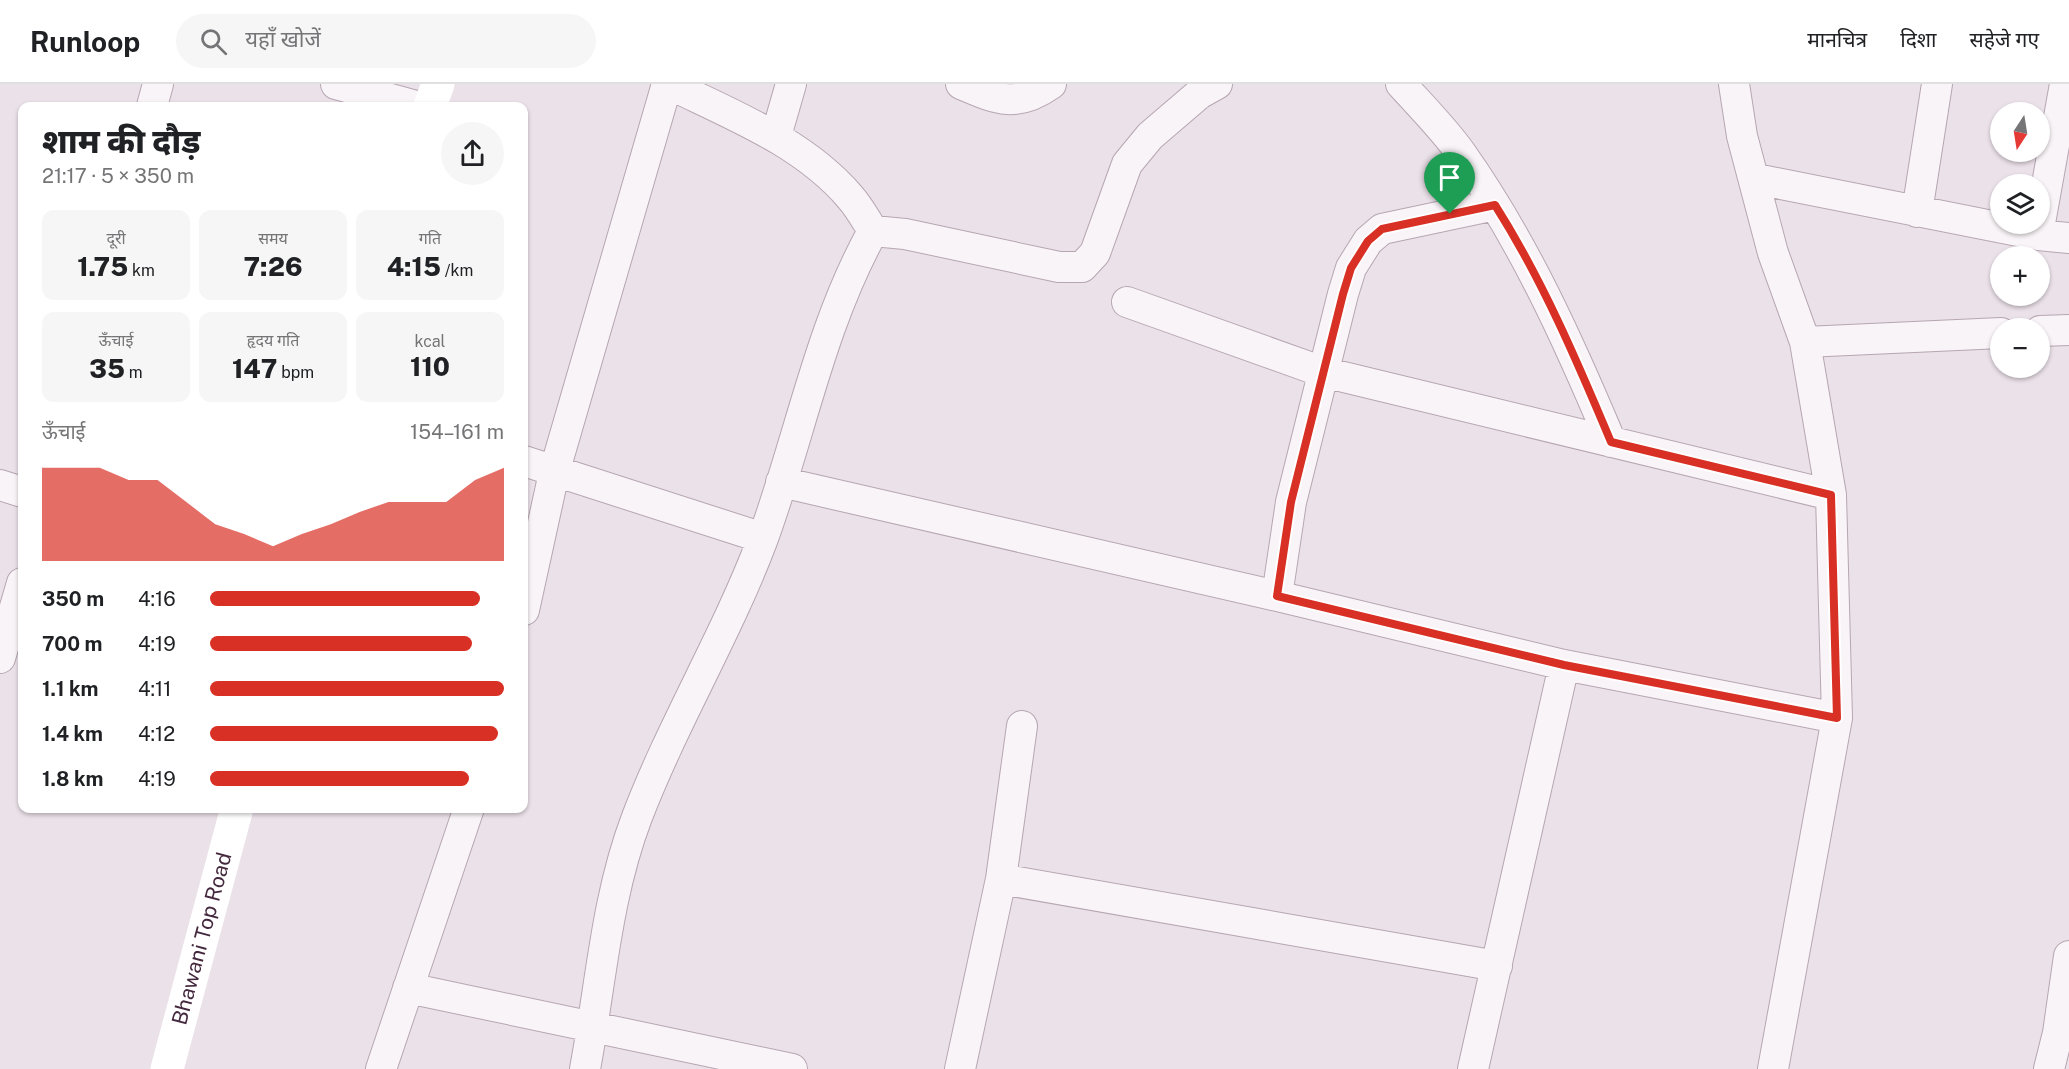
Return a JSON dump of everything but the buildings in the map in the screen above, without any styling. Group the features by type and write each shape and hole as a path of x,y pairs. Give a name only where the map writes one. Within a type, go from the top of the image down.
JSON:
{"street":[{"path":"153,102 158,84"},
{"path":"336,84 401,102"},
{"path":"431,102 438,84"},
{"path":"528,592 554,473 668,84 776,136 820,167 851,197 873,231"},
{"path":"776,136 791,84"},
{"path":"961,84 993,98 1014,101 1041,91 1051,84"},
{"path":"873,231 905,234 1059,267 1082,267 1095,253 1127,164 1150,136 1199,94 1217,84"},
{"path":"1401,84 1460,152 1514,235 1576,360 1611,442"},
{"path":"1734,84 1742,136 1756,179 1773,253 1805,342 1831,495 1837,718 1773,1069"},
{"path":"1917,212 1937,84"},
{"path":"2049,174 2065,84"},
{"path":"1756,179 1917,212 1990,221"},
{"path":"1277,596 1291,502 1351,268 1368,241 1382,229 1405,222 1495,205"},
{"path":"585,1069 607,922 637,818 741,597 763,538 834,317 858,259 873,231"},
{"path":"2050,231 2069,238"},
{"path":"1127,302 1323,372 1831,495"},
{"path":"2050,331 2069,330"},
{"path":"1805,342 1990,334"},
{"path":"528,463 554,473 763,538"},
{"path":"781,482 1277,596 1564,665 1837,718"},
{"path":"0,485 18,491"},
{"path":"0,658 18,597"},
{"path":"1473,1069 1564,665"},
{"path":"960,1069 1001,879 1022,726"},
{"name":"Bhawani Top Road","path":"167,1069 236,813"},
{"path":"381,1069 467,813"},
{"path":"1001,879 1497,966"},
{"path":"2049,1069 2064,1035 2069,956"},
{"path":"408,988 792,1069"}],"route":[{"path":"1495,205 1514,235 1576,360 1611,442 1831,495 1837,718 1564,665 1277,596 1291,502 1306,432 1351,268 1368,241 1382,229 1405,222 1450,214 1495,205"}]}
